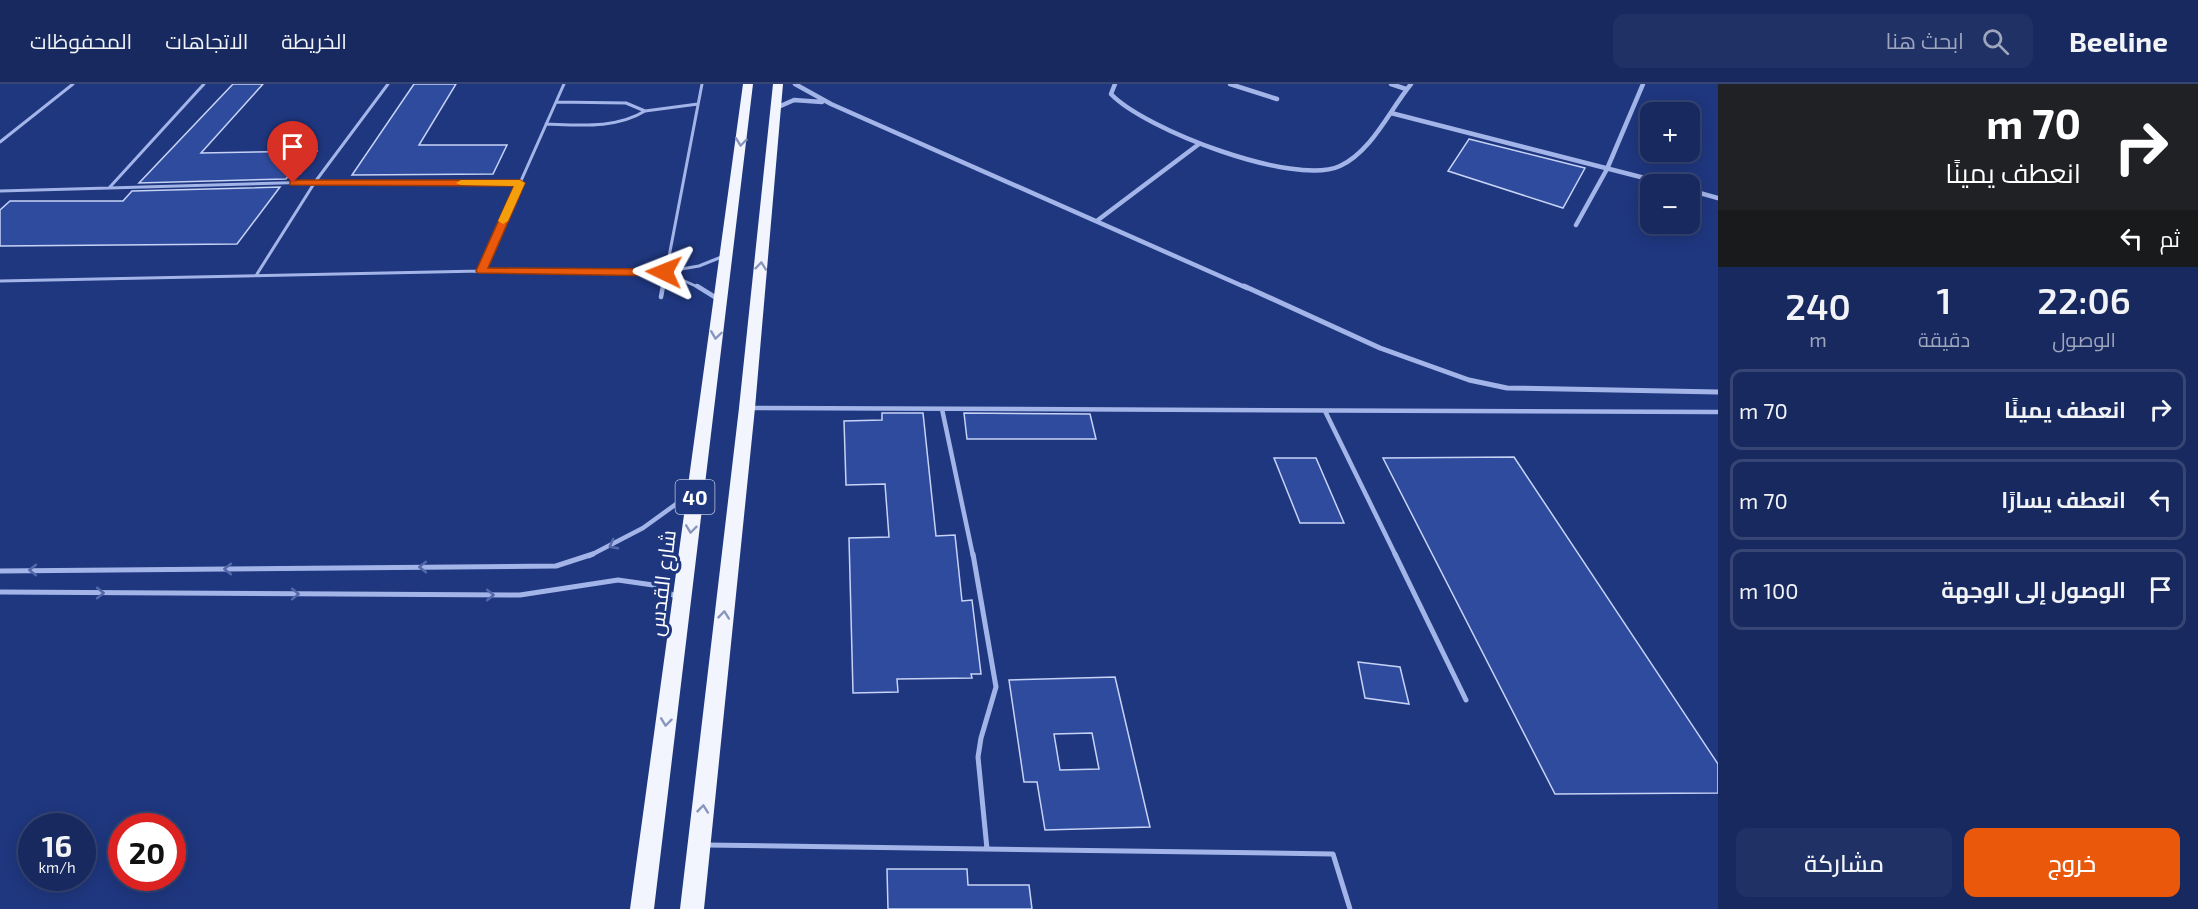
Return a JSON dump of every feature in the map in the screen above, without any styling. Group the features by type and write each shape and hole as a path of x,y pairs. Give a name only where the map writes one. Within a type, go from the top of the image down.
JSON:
{"highway":[{"name":"شارع القدس","path":"642,909 728,254 748,84"},
{"name":"40","path":"692,909 747,408 778,84"}],"street":[{"path":"795,84 831,104 1098,220 1380,348 1469,380 1507,388 1718,392"},
{"path":"1115,84 1111,93 1122,107 1199,144 1285,168 1305,171 1324,170 1348,161 1377,132 1411,84"},
{"path":"1230,84 1277,99"},
{"path":"1390,84 1406,89"},
{"path":"1576,225 1607,169 1643,84"},
{"path":"776,108 801,99 831,104"},
{"path":"1391,113 1640,177"},
{"path":"1098,220 1199,144"},
{"path":"1700,193 1718,198"}],"lane":[{"path":"0,142 73,84"},
{"path":"109,188 204,84"},
{"path":"257,274 315,182 388,84"},
{"path":"481,271 564,84"},
{"path":"661,297 702,84"},
{"path":"556,102 626,104 645,111 698,104"},
{"path":"546,124 619,122 635,119 645,111"},
{"path":"0,191 315,182 520,183"},
{"path":"0,281 257,274 481,271 664,272 699,266 728,254"},
{"path":"664,272 701,288 721,301"},
{"path":"747,408 1718,412"},
{"path":"942,409 980,587 996,687 996,698 983,726 979,748 987,849"},
{"path":"1324,411 1466,700"},
{"path":"0,570 556,566 578,561 622,540 662,516 696,488"},
{"path":"0,592 520,595 618,580 653,585 682,600"},
{"path":"699,845 1333,855 1350,909"}],"building":[{"path":"233,84 263,84 201,153 317,151 300,174 290,174 286,179 139,183"},
{"path":"414,84 456,84 419,145 507,145 493,174 352,175"},
{"path":"1469,139 1585,168 1563,208 1448,171"},
{"path":"280,187 237,244 0,246 0,210 10,201 123,201 132,191"},
{"path":"882,413 923,413 936,536 955,535 962,601 972,600 981,674 971,674 972,678 897,679 898,692 853,693 849,538 889,537 885,484 846,485 844,421 882,420"},
{"path":"964,413 1090,414 1096,439 967,439"},
{"path":"1514,457 1718,764 1718,793 1555,794 1383,458"},
{"path":"1274,458 1316,458 1344,523 1300,523"},
{"path":"1358,662 1400,667 1409,704 1365,698"},
{"path":"1115,677 1150,827 1045,830 1037,782 1024,782 1009,680","holes":["1092,733 1099,769 1060,770 1054,734"]},
{"path":"887,869 967,869 968,885 1029,885 1032,909 888,909"}],"slow traffic":[{"path":"461,183 520,183 503,221"}],"route":[{"path":"293,183 520,183 481,271 664,272"}]}
